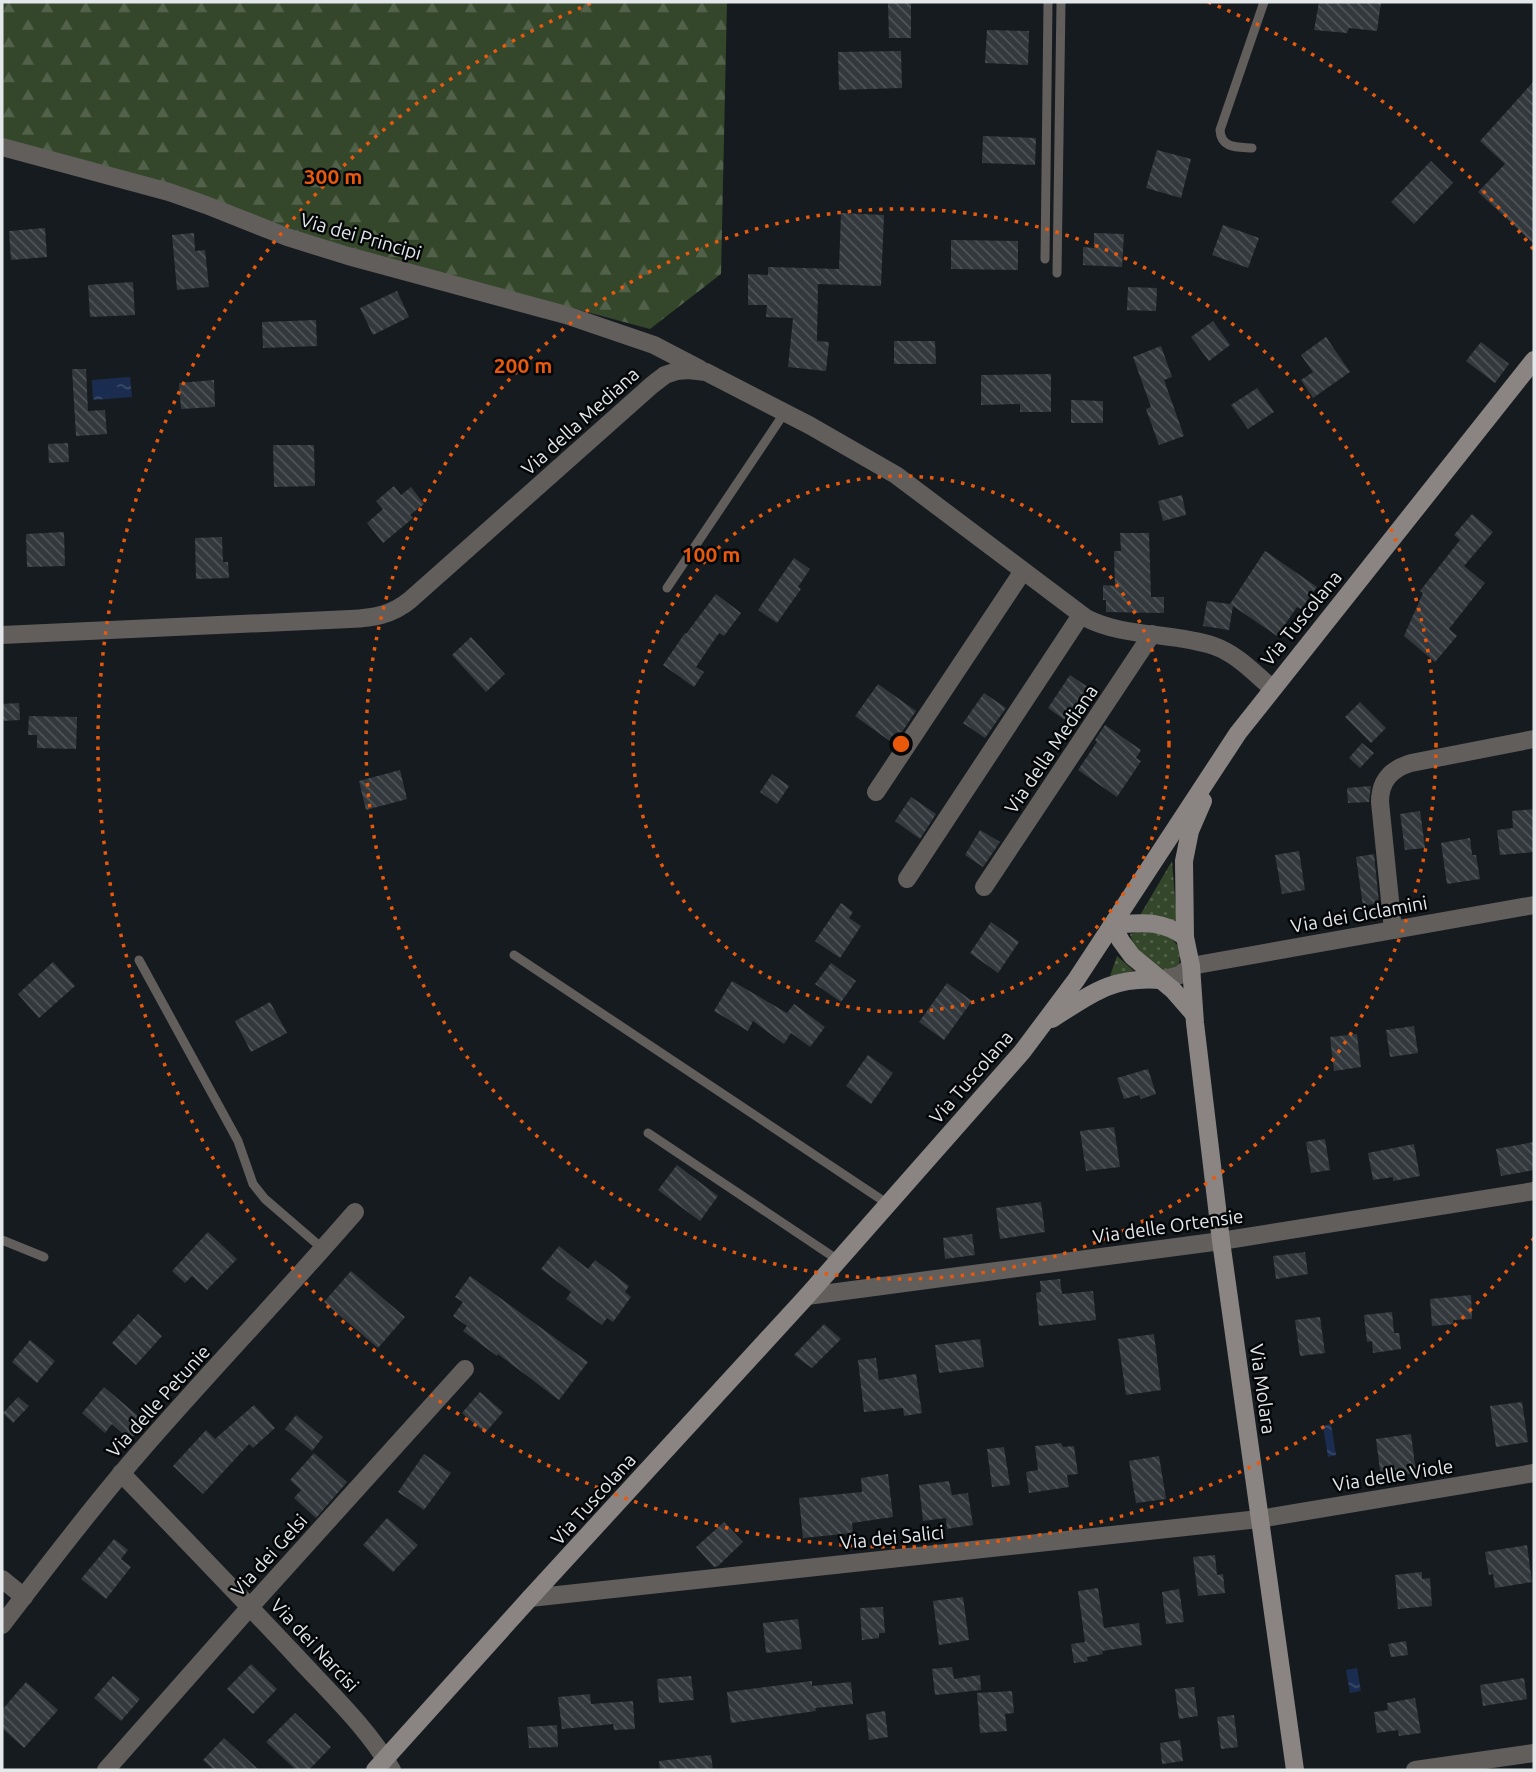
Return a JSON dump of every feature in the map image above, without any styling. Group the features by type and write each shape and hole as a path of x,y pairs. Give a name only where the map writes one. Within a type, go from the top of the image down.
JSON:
{"main road":[{"name":"Via Tuscolana","path":"384,1767 530,1598 807,1296 1022,1052 1076,979 1238,733 1534,360"},
{"name":"Via Molara","path":"1238,733 1196,815 1186,845 1183,868 1185,937 1191,966 1194,1013 1221,1241 1295,1770"},
{"path":"1185,937 1174,929 1157,923 1112,925 1132,956 1173,990 1194,1013"},
{"path":"1042,1026 1105,986 1133,979 1161,980"}],"street":[{"name":"Via dei Principi","path":"2,148 169,192 359,260 566,315 654,345 706,372"},
{"name":"Via della Mediana","path":"2,635 350,619 391,613 410,600 652,384 665,375 688,370 706,372 785,412 896,475 1081,615 1102,625 1205,643 1221,649 1233,655 1272,688"},
{"path":"876,792 1023,570"},
{"path":"907,879 1081,615"},
{"name":"Via della Mediana","path":"985,887 1152,634"},
{"path":"1393,930 1380,802 1380,790 1385,779 1399,767 1411,763 1534,739"},
{"name":"Via dei Ciclamini","path":"1161,980 1180,975 1191,966 1534,905"},
{"name":"Via delle Ortensie","path":"807,1296 1221,1241 1534,1191"},
{"name":"Via delle Petunie","path":"2,1625 121,1473 355,1212"},
{"name":"Via dei Gelsi","path":"106,1770 465,1369"},
{"name":"Via dei Narcisi","path":"121,1473 354,1718 384,1767"},
{"name":"Via delle Viole","path":"1259,1519 1534,1473"},
{"name":"Via dei Salici","path":"530,1598 1259,1519"},
{"path":"2,1579 24,1597"},
{"path":"1415,1770 1534,1753"}],"lane":[{"path":"1045,259 1048,2"},
{"path":"1058,273 1061,2"},
{"path":"1252,148 1226,144 1222,140 1220,130 1264,2"},
{"path":"667,588 785,412"},
{"path":"514,955 888,1203"},
{"path":"138,960 238,1142 253,1184 265,1199 323,1249"},
{"path":"648,1133 838,1260"},
{"path":"2,1240 44,1257"}],"green space":[{"path":"2,2 727,2 721,274 650,329 2,155"},
{"path":"1172,861 1177,921 1139,917"},
{"path":"1145,930 1167,934 1180,948 1179,968 1163,972 1138,958 1130,934"},
{"path":"1117,956 1134,971 1110,976"}],"water":[{"path":"130,377 132,397 93,400 92,380"},
{"path":"1331,1424 1336,1455 1328,1457 1323,1426"},
{"path":"1357,1668 1361,1691 1350,1693 1346,1670"}],"building":[{"path":"1319,2 1381,2 1377,31 1349,28 1347,33 1314,30"},
{"path":"888,3 911,3 911,38 889,38"},
{"path":"987,30 1029,31 1028,65 985,63"},
{"path":"901,51 902,88 839,90 838,52"},
{"path":"1534,81 1534,244 1478,192 1505,164 1480,141"},
{"path":"983,136 1036,138 1035,165 982,163"},
{"path":"1157,150 1191,159 1181,198 1146,188"},
{"path":"1431,161 1453,183 1414,224 1391,202"},
{"path":"841,213 884,215 881,286 818,284 817,341 829,342 826,371 788,367 793,318 766,317 767,305 748,305 748,274 768,275 768,267 839,269"},
{"path":"1223,225 1259,238 1248,268 1212,255"},
{"path":"45,228 47,257 11,260 9,231"},
{"path":"194,233 195,251 205,250 209,287 177,290 172,235"},
{"path":"1094,233 1124,234 1122,267 1083,265 1083,247 1094,248"},
{"path":"951,240 1018,241 1018,270 951,269"},
{"path":"133,282 135,315 90,317 88,285"},
{"path":"1128,287 1157,288 1156,311 1127,310"},
{"path":"397,291 409,317 373,335 360,308"},
{"path":"316,320 317,346 263,348 262,322"},
{"path":"1213,321 1230,345 1209,361 1191,337"},
{"path":"1326,337 1350,372 1313,398 1301,380 1313,372 1301,355"},
{"path":"894,341 935,341 936,364 894,364"},
{"path":"1481,342 1509,364 1495,383 1466,361"},
{"path":"1161,346 1172,377 1164,380 1184,436 1159,445 1146,409 1151,407 1133,357"},
{"path":"72,369 86,369 88,411 105,410 107,434 76,436"},
{"path":"1051,374 1051,412 1020,412 1020,404 981,405 981,375"},
{"path":"214,380 215,407 181,409 179,383"},
{"path":"1257,388 1274,412 1248,429 1231,405"},
{"path":"1071,400 1103,401 1103,423 1071,423"},
{"path":"68,443 69,462 49,463 48,444"},
{"path":"273,445 314,445 315,486 274,487"},
{"path":"394,486 401,495 411,487 424,504 410,515 413,518 383,543 367,523 383,509 376,501"},
{"path":"1182,495 1186,515 1163,521 1158,501"},
{"path":"1472,514 1493,532 1464,566 1485,583 1449,629 1457,636 1435,662 1404,636 1423,593 1420,591 1460,540 1454,535"},
{"path":"64,532 65,566 27,567 26,534"},
{"path":"1120,533 1149,533 1151,597 1164,597 1164,613 1106,612 1103,585 1115,586 1114,551 1121,551"},
{"path":"222,537 223,562 228,562 229,578 196,579 195,538"},
{"path":"1265,551 1317,587 1301,609 1297,607 1277,636 1233,606 1229,630 1203,626 1207,601 1230,604"},
{"path":"794,558 810,569 798,587 801,589 777,623 758,610"},
{"path":"716,594 741,613 724,636 719,633 696,667 704,672 694,687 663,665"},
{"path":"471,637 505,674 486,692 452,655"},
{"path":"1070,675 1098,694 1076,728 1048,708"},
{"path":"878,684 916,711 894,744 855,716"},
{"path":"984,693 1006,708 985,738 963,723"},
{"path":"1360,702 1386,728 1371,743 1345,717"},
{"path":"19,703 20,720 2,721 2,704"},
{"path":"29,716 77,717 76,749 37,748 37,735 28,735"},
{"path":"1105,725 1141,750 1136,758 1141,761 1117,797 1078,770"},
{"path":"1362,743 1374,753 1360,768 1349,758"},
{"path":"400,770 407,799 366,810 359,781"},
{"path":"772,774 789,786 777,804 760,792"},
{"path":"1371,786 1369,802 1348,803 1347,788"},
{"path":"911,797 936,814 920,839 895,821"},
{"path":"1534,809 1534,852 1500,855 1497,830 1513,828 1512,811"},
{"path":"1420,811 1425,848 1405,850 1400,814"},
{"path":"980,830 1000,842 983,867 965,855"},
{"path":"1470,838 1480,879 1447,884 1441,843"},
{"path":"1299,851 1305,890 1282,894 1275,855"},
{"path":"1374,854 1379,903 1363,906 1356,857"},
{"path":"841,903 853,912 849,918 861,926 840,958 815,941"},
{"path":"991,922 1019,942 998,973 970,953"},
{"path":"53,962 75,986 39,1018 18,994"},
{"path":"831,963 856,981 841,1002 815,984"},
{"path":"732,981 787,1013 794,1004 825,1027 810,1047 791,1033 784,1044 753,1021 748,1031 714,1011"},
{"path":"947,983 972,1001 944,1040 919,1022"},
{"path":"270,1002 287,1033 251,1052 235,1021"},
{"path":"1414,1026 1418,1053 1390,1057 1386,1030"},
{"path":"1357,1034 1361,1067 1334,1071 1330,1037"},
{"path":"868,1055 893,1073 871,1104 846,1086"},
{"path":"1148,1069 1156,1094 1141,1099 1139,1095 1124,1099 1117,1078"},
{"path":"1114,1127 1120,1167 1086,1171 1080,1131"},
{"path":"1325,1139 1330,1170 1311,1173 1306,1142"},
{"path":"1534,1142 1534,1170 1501,1176 1496,1149"},
{"path":"1414,1144 1420,1176 1393,1181 1393,1177 1373,1180 1368,1153"},
{"path":"677,1165 718,1196 700,1221 658,1190"},
{"path":"1041,1202 1045,1232 1000,1239 996,1208"},
{"path":"208,1232 237,1259 207,1290 192,1276 185,1283 172,1271"},
{"path":"972,1234 975,1255 945,1259 943,1238"},
{"path":"559,1246 588,1269 595,1260 629,1286 625,1292 631,1297 613,1322 607,1318 602,1325 566,1299 571,1292 541,1269"},
{"path":"1305,1252 1308,1274 1276,1279 1273,1256"},
{"path":"351,1271 405,1317 378,1348 324,1302"},
{"path":"470,1276 588,1362 559,1400 463,1331 467,1326 453,1316 463,1302 455,1297"},
{"path":"1060,1279 1062,1294 1093,1291 1096,1320 1039,1326 1036,1293 1041,1292 1040,1281"},
{"path":"1471,1295 1472,1319 1453,1320 1454,1324 1432,1326 1430,1299"},
{"path":"1392,1312 1394,1333 1399,1333 1401,1349 1373,1353 1372,1341 1367,1342 1364,1315"},
{"path":"138,1314 162,1336 136,1365 112,1343"},
{"path":"1320,1317 1325,1353 1300,1356 1295,1320"},
{"path":"824,1324 841,1339 812,1368 794,1355"},
{"path":"1154,1334 1161,1390 1126,1395 1118,1339"},
{"path":"980,1339 984,1367 939,1373 935,1345"},
{"path":"30,1340 55,1361 37,1383 12,1362"},
{"path":"876,1358 879,1380 916,1374 922,1413 904,1416 903,1408 864,1412 858,1360"},
{"path":"104,1387 145,1422 130,1440 112,1424 105,1433 82,1413"},
{"path":"480,1392 503,1412 485,1433 462,1413"},
{"path":"18,1397 29,1406 13,1423 3,1413"},
{"path":"1522,1402 1528,1442 1496,1447 1490,1406"},
{"path":"254,1405 275,1428 253,1448 249,1444 203,1494 173,1466 206,1430 215,1439"},
{"path":"296,1415 323,1437 312,1451 285,1429"},
{"path":"1411,1434 1416,1473 1381,1478 1376,1439"},
{"path":"1061,1443 1063,1447 1074,1446 1078,1474 1067,1475 1069,1487 1029,1493 1026,1472 1038,1470 1035,1446"},
{"path":"1004,1447 1010,1485 992,1487 987,1449"},
{"path":"314,1453 347,1482 316,1518 294,1498 301,1490 290,1480"},
{"path":"424,1454 451,1473 424,1510 398,1492"},
{"path":"1159,1456 1166,1499 1136,1503 1129,1461"},
{"path":"888,1474 893,1517 852,1523 853,1533 803,1538 799,1498 862,1492 861,1478"},
{"path":"949,1481 952,1495 968,1493 973,1525 947,1529 946,1518 923,1521 919,1485"},
{"path":"387,1518 418,1545 393,1572 363,1545"},
{"path":"724,1522 743,1542 714,1567 696,1547"},
{"path":"114,1539 128,1550 121,1559 131,1567 106,1599 81,1579"},
{"path":"1527,1545 1532,1582 1495,1588 1493,1574 1489,1575 1485,1552"},
{"path":"1215,1555 1217,1575 1223,1574 1225,1593 1198,1596 1193,1557"},
{"path":"1422,1572 1422,1579 1430,1578 1432,1606 1398,1609 1395,1575"},
{"path":"1098,1588 1104,1628 1139,1623 1142,1645 1102,1651 1103,1654 1087,1657 1088,1661 1074,1663 1071,1644 1085,1642 1078,1591"},
{"path":"1179,1589 1184,1622 1166,1624 1162,1592"},
{"path":"963,1597 969,1640 939,1645 933,1601"},
{"path":"883,1607 885,1633 879,1633 879,1638 862,1640 860,1608"},
{"path":"798,1619 802,1649 766,1653 763,1623"},
{"path":"1406,1641 1408,1655 1391,1657 1388,1644"},
{"path":"251,1664 277,1689 253,1714 227,1689"},
{"path":"952,1667 954,1679 980,1675 981,1690 935,1695 932,1669"},
{"path":"113,1676 140,1699 121,1721 94,1698"},
{"path":"691,1676 694,1700 659,1703 657,1679"},
{"path":"1524,1678 1527,1699 1483,1706 1480,1685"},
{"path":"812,1681 812,1686 851,1682 853,1704 731,1723 727,1692"},
{"path":"26,1682 58,1710 24,1748 2,1728 2,1710"},
{"path":"1194,1687 1198,1716 1179,1719 1175,1689"},
{"path":"1012,1691 1014,1713 1005,1714 1007,1731 980,1733 977,1693"},
{"path":"590,1694 591,1704 633,1701 635,1729 614,1730 613,1724 562,1729 558,1697"},
{"path":"1415,1698 1421,1733 1399,1736 1398,1730 1377,1733 1374,1712 1388,1710 1387,1703"},
{"path":"885,1711 888,1737 869,1740 866,1714"},
{"path":"295,1713 331,1747 309,1770 296,1770 266,1742"},
{"path":"1234,1715 1238,1747 1221,1749 1217,1717"},
{"path":"557,1725 558,1747 529,1748 527,1727"},
{"path":"224,1738 259,1770 214,1770 203,1760"},
{"path":"1180,1740 1183,1761 1162,1764 1160,1743"},
{"path":"711,1755 713,1770 660,1770 659,1761"}]}
